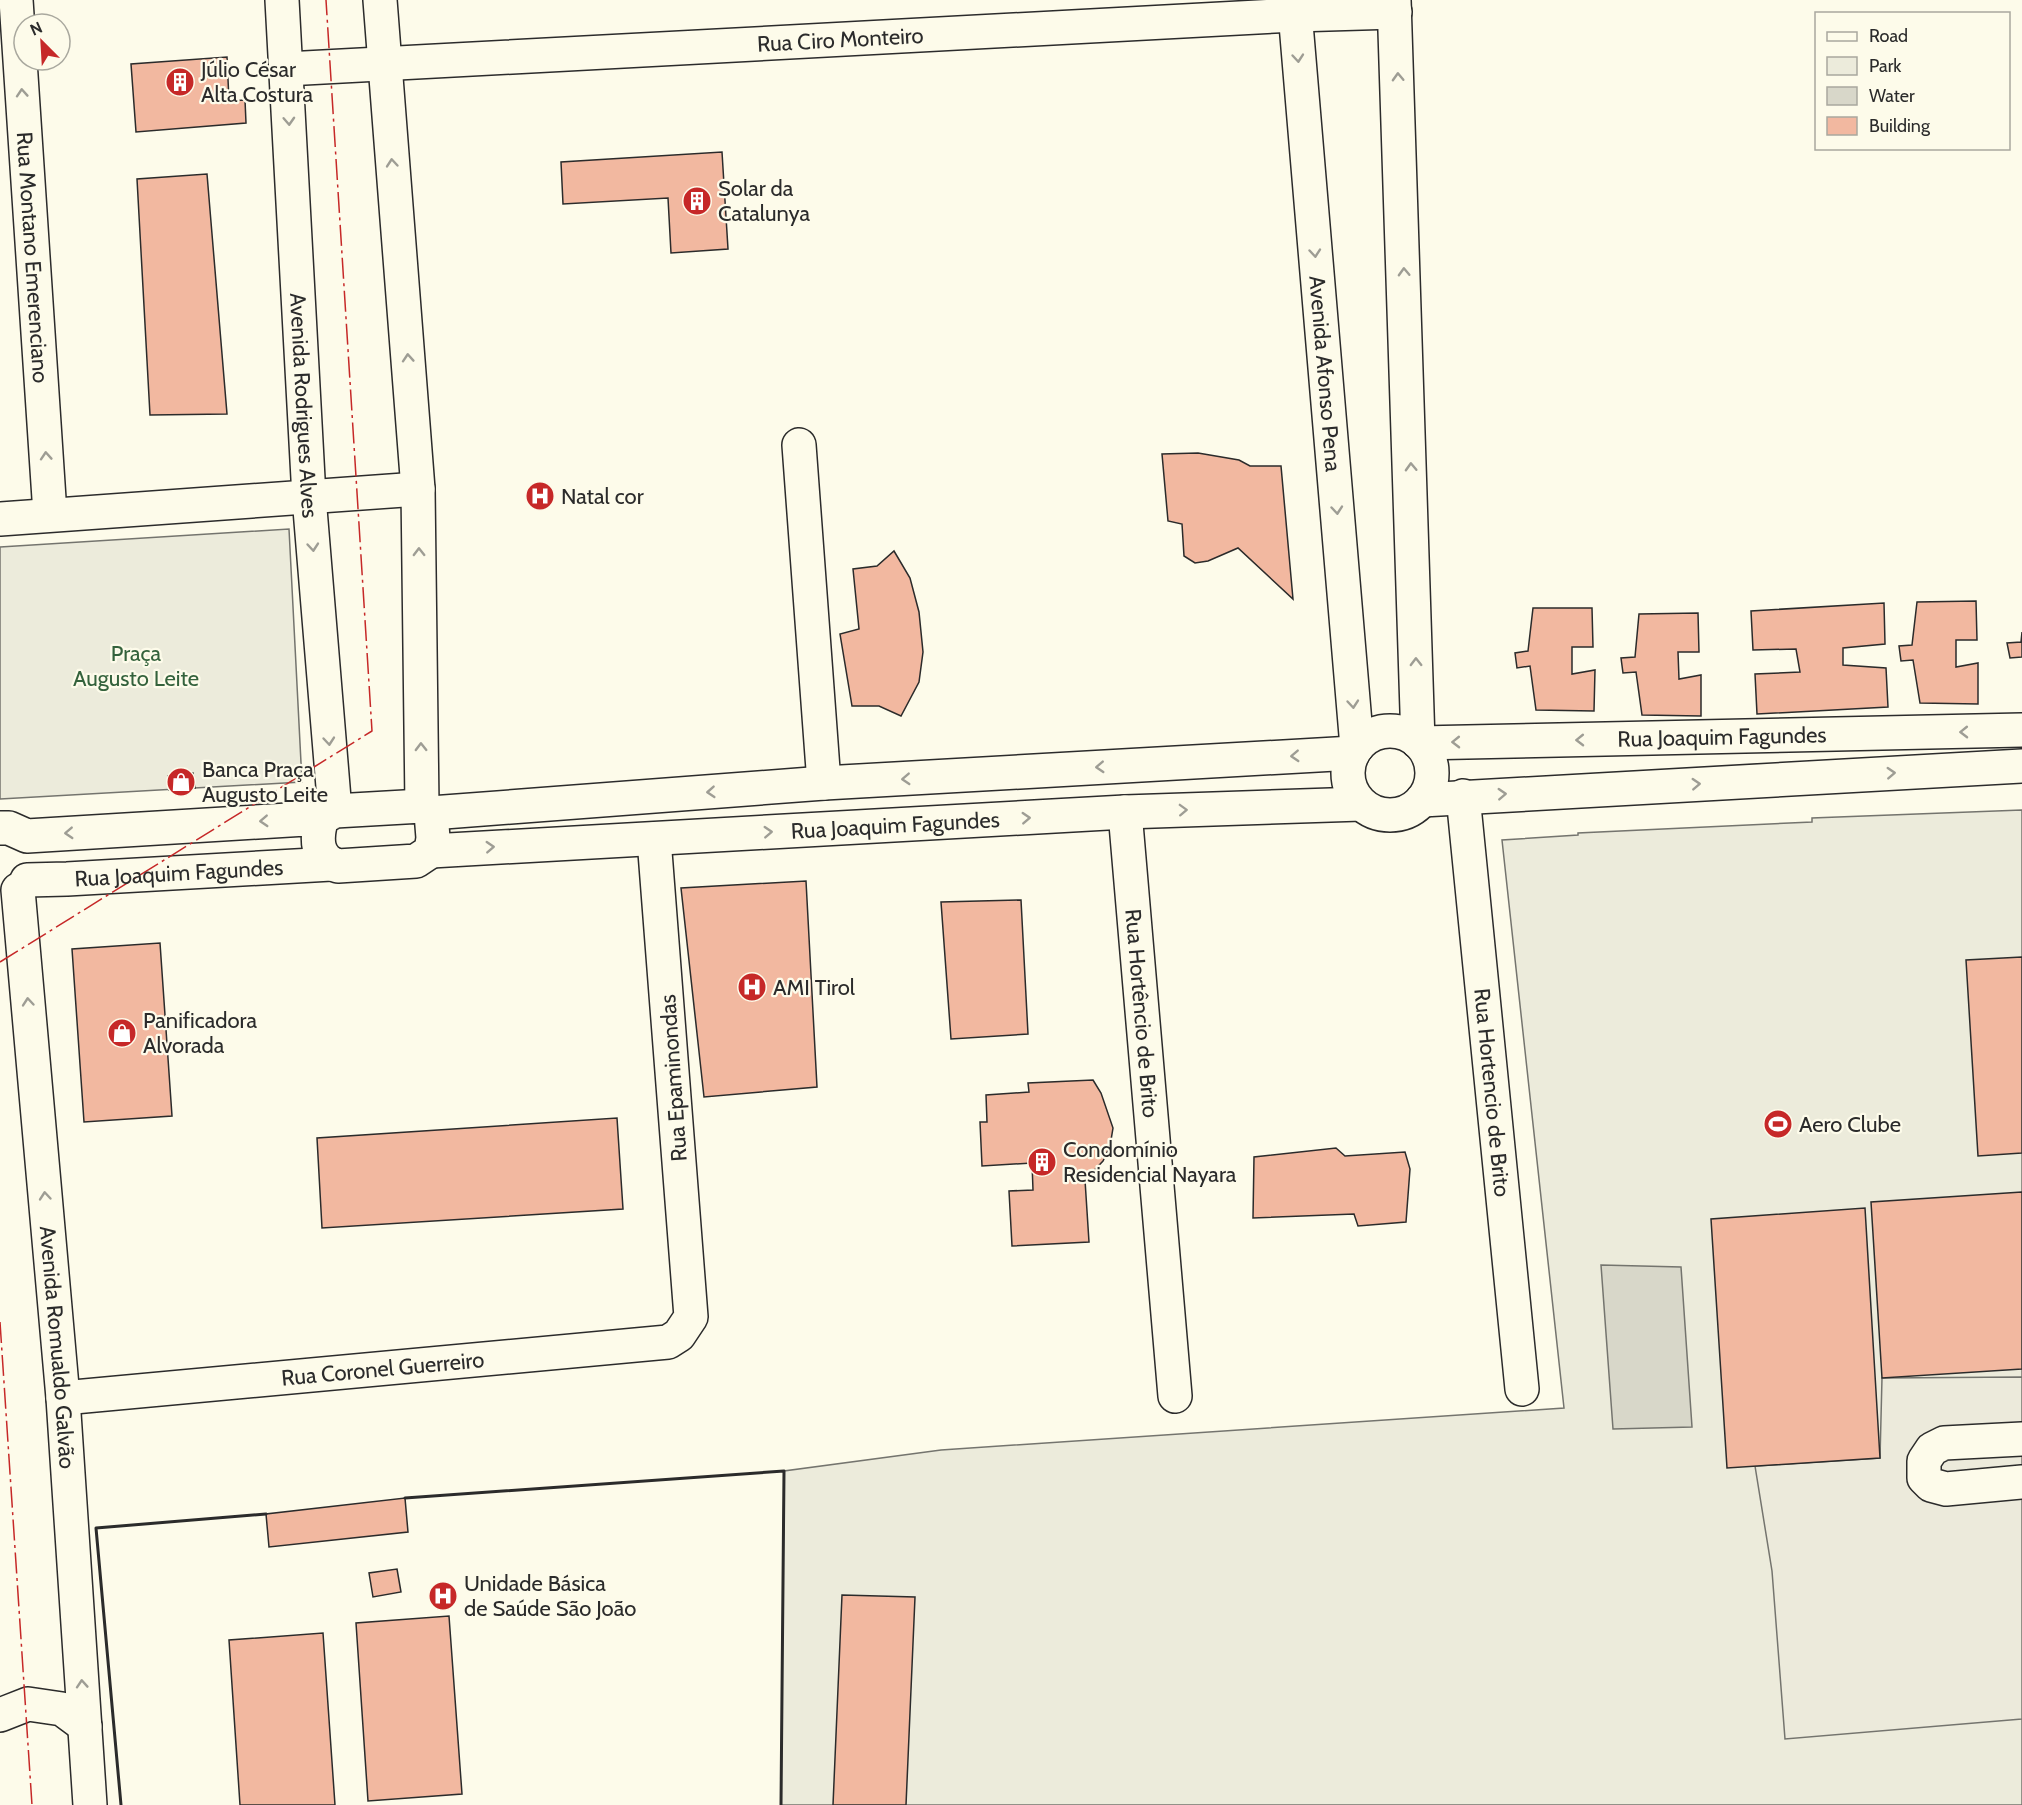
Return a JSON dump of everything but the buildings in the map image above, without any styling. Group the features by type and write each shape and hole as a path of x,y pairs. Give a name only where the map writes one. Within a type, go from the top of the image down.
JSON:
{"main road":[{"name":"Rua Montano Emerenciano","path":"16,0 50,514"},
{"name":"Avenida Rodrigues Alves","path":"282,0 329,814"},
{"path":"380,0 418,489 427,810 433,838 431,850"},
{"path":"1395,6 1419,742"},
{"name":"Rua Ciro Monteiro","path":"286,69 1294,8 1395,6"},
{"name":"Avenida Afonso Pena","path":"1294,8 1355,750"},
{"path":"799,445 824,783"},
{"path":"0,519 418,489"},
{"name":"Rua Joaquim Fagundes","path":"1419,742 2022,730"},
{"path":"1393,731 1419,742 1432,765 1429,789 1422,800 1413,809 1399,814 1379,813 1361,804 1349,784 1347,772 1355,750 1365,739 1378,733 1393,731"},
{"name":"Rua Joaquim Fagundes","path":"13,832 427,810 1355,750"},
{"name":"Rua Joaquim Fagundes","path":"1422,800 2022,766"},
{"name":"Rua Hortencio de Brito","path":"1463,796 1522,1389"},
{"name":"Rua Joaquim Fagundes","path":"15,887 67,879 416,861 431,850 1125,812 1361,804"},
{"name":"Rua Hortêncio de Brito","path":"1125,812 1174,1396"},
{"path":"329,814 318,830 318,844 322,856 331,864"},
{"name":"Rua Joaquim Fagundes","path":"13,832 32,855 32,868 15,887"},
{"name":"Rua Epaminondas","path":"654,839 691,1317"},
{"name":"Avenida Romualdo Galvão","path":"15,887 63,1398 90,1805"},
{"name":"Rua Coronel Guerreiro","path":"63,1398 668,1342 680,1335 691,1317"},
{"path":"2022,1438 1944,1443 1932,1449 1923,1461 1924,1478 1931,1485 1946,1489 2022,1482"},
{"path":"0,1714 28,1704 62,1709 85,1726"}],"green space":[{"name":"Praça Augusto Leite","path":"289,529 302,782 0,799 0,547"},
{"name":"Aero Clube","path":"2022,810 2022,1805 781,1805 784,1471 941,1450 1564,1408 1502,840 1578,835 1578,833 1812,822 1812,818"}],"shaded area":[{"path":"2022,1377 2022,1719 1785,1739 1772,1571 1755,1466 1880,1458 1882,1378"}],"water":[{"path":"1601,1265 1681,1267 1692,1427 1613,1429"}],"wall":[{"path":"405,1498 784,1471 781,1805"},
{"path":"121,1805 96,1528 266,1514"}],"power":[{"path":"0,962 372,731 326,0"},
{"path":"0,1322 32,1805"}],"place":[{"name":"Júlio César Alta Costura","path":"180,82"},
{"name":"Solar da Catalunya","path":"697,201"},
{"name":"Natal cor","path":"540,496"},
{"name":"Banca Praça Augusto Leite","path":"181,782"},
{"name":"AMI Tirol","path":"752,987"},
{"name":"Panificadora Alvorada","path":"122,1033"},
{"name":"Aero Clube","path":"1778,1124"},
{"name":"Condomínio Residencial Nayara","path":"1042,1162"},
{"name":"Unidade Básica de Saúde São João","path":"443,1596"}]}
